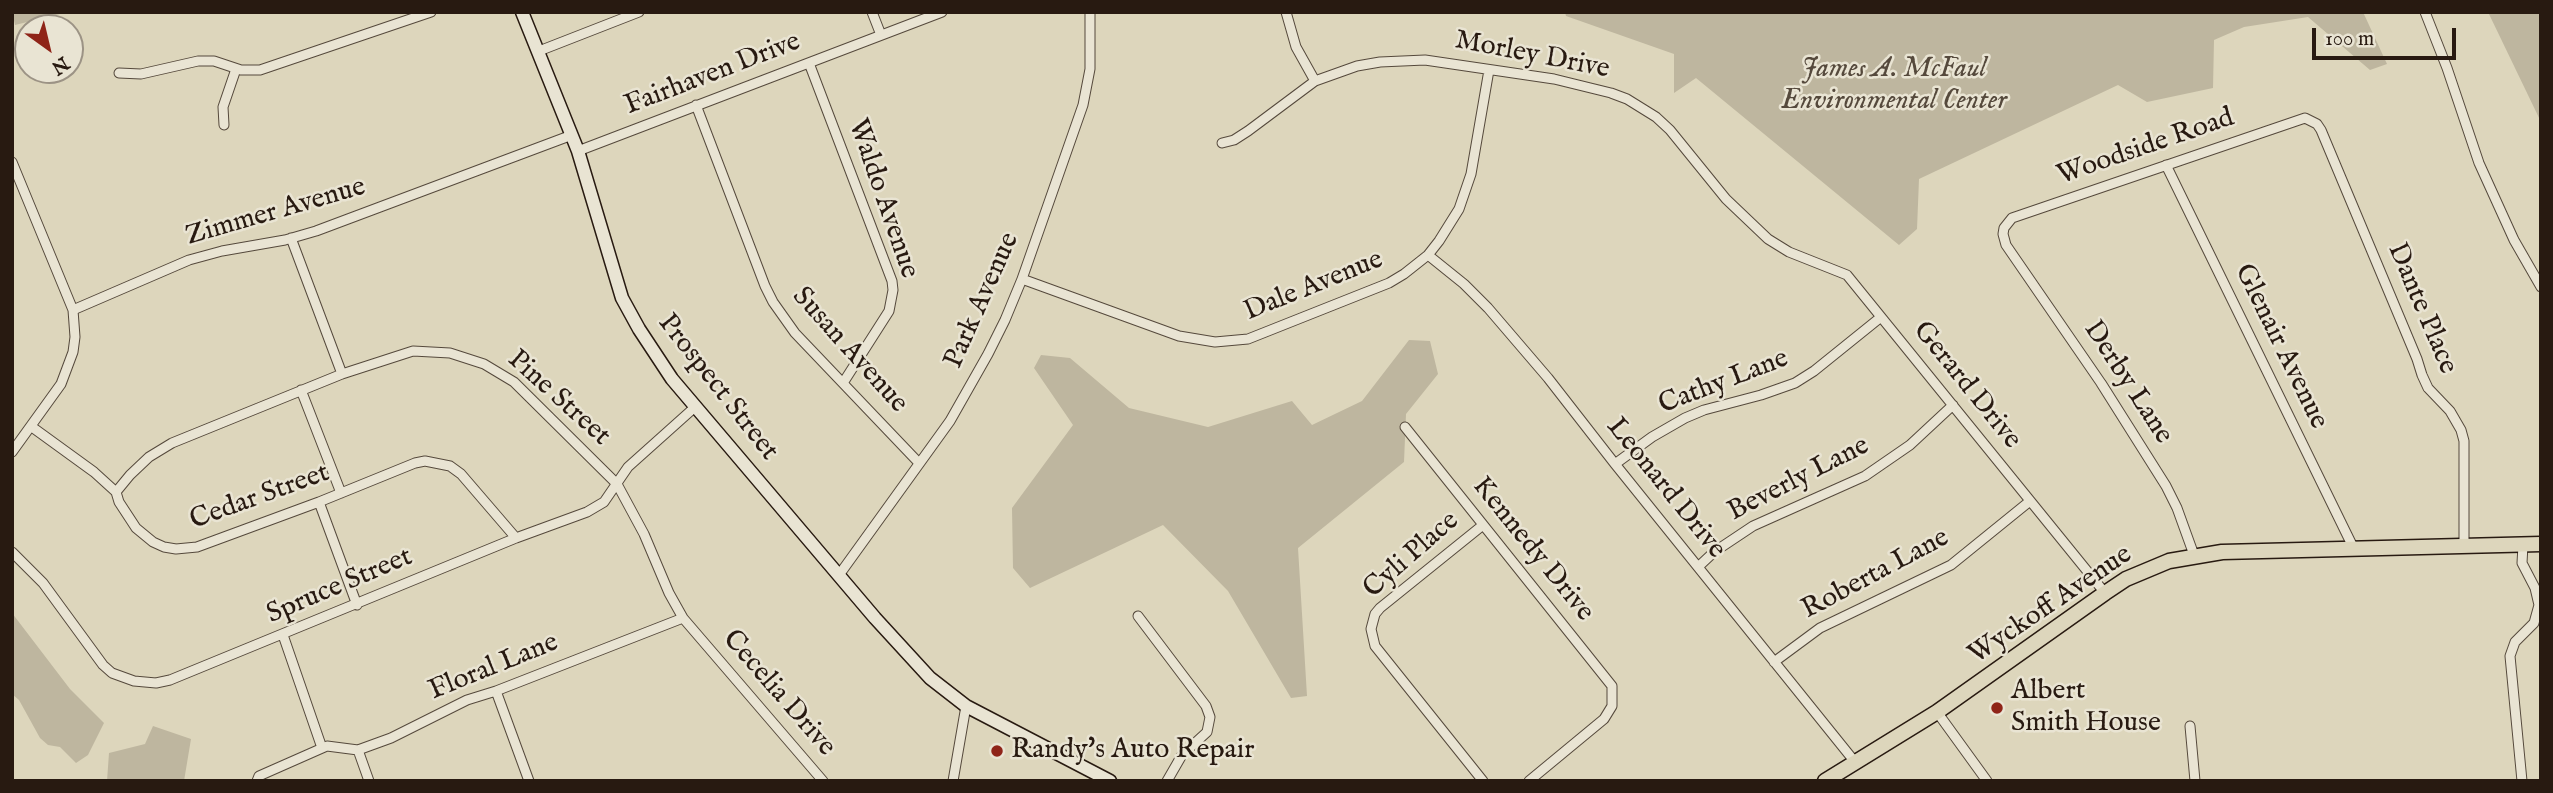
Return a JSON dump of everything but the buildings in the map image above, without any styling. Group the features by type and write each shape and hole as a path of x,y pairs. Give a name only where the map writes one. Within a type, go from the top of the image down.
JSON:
{"main road":[{"name":"Prospect Street","path":"522,12 578,151 622,298 657,358 695,407 930,678 965,706 1110,781"},
{"name":"Wyckoff Avenue","path":"1825,781 1937,712 2105,593 2147,569 2194,555 2222,552 2541,544"}],"street":[{"path":"119,73 141,74 198,61 214,61 236,69 260,70 431,12"},
{"path":"539,51 639,12"},
{"path":"872,12 881,35"},
{"name":"Fairhaven Drive","path":"578,151 942,12"},
{"name":"Park Avenue","path":"839,575 970,388 999,331 1022,279 1083,105 1090,69 1090,12"},
{"path":"1286,12 1296,47 1315,81"},
{"path":"2425,12 2479,163 2515,240 2541,287"},
{"name":"Morley Drive","path":"1222,143 1234,140 1248,131 1315,81 1357,66 1425,60 1555,79 1611,93 1642,107 1670,130 1726,199 1768,239"},
{"name":"Waldo Avenue","path":"809,63 892,281 893,290 889,311 843,383"},
{"path":"224,125 223,107 236,69"},
{"name":"Dale Avenue","path":"1022,279 1180,336 1215,342 1248,340 1390,283 1428,255 1451,223 1466,191 1481,125 1489,70"},
{"name":"Susan Avenue","path":"696,105 769,294 795,333 919,463"},
{"name":"Woodside Road","path":"2006,245 2004,228 2012,219 2299,119 2312,120 2321,130"},
{"name":"Dante Place","path":"2321,130 2428,388 2450,411 2461,430 2464,440 2464,547"},
{"name":"Zimmer Avenue","path":"73,310 189,260 290,238 344,222 572,135"},
{"path":"12,162 73,310 75,337 69,365 61,384 12,452"},
{"name":"Glenair Avenue","path":"2166,165 2354,549"},
{"path":"290,238 342,374"},
{"name":"Gerard Drive","path":"1768,239 1789,252 1847,275 2105,593"},
{"name":"Derby Lane","path":"2006,245 2101,383 2166,486 2194,555"},
{"name":"Leonard Drive","path":"1428,255 1465,284 1548,378 1856,762"},
{"name":"Cathy Lane","path":"1615,464 1652,437 1685,418 1795,383 1881,317"},
{"name":"Pine Street","path":"116,492 149,457 172,443 342,374 413,351 450,353 484,364 514,382 617,484 644,534 669,593 698,637"},
{"path":"301,390 341,493"},
{"name":"Beverly Lane","path":"1698,567 1732,539 1764,520 1865,476 1910,445 1953,405"},
{"name":"Spruce Street","path":"12,552 43,583 103,664 123,678 146,682 170,680 516,538 587,512 604,502 628,467 695,407"},
{"name":"Cedar Street","path":"32,427 94,472 116,492 144,536 153,542 176,549 197,547 415,463 435,462 450,466 461,474 516,538"},
{"name":"Kennedy Drive","path":"1405,427 1612,686 1612,706 1604,719 1529,781"},
{"name":"Roberta Lane","path":"1774,662 1820,628 1951,565 2030,501"},
{"path":"319,502 357,605"},
{"name":"Cyli Place","path":"1483,525 1380,608 1372,622 1371,637 1375,646 1483,781"},
{"path":"2522,781 2510,656 2515,642 2534,623 2539,606 2535,588 2522,564 2523,545"},
{"path":"1138,617 1206,706 1210,717 1207,732 1182,755 1167,781"},
{"name":"Floral Lane","path":"322,748 332,746 358,750 391,738 467,700 683,618"},
{"path":"257,781 259,776 322,748 283,635"},
{"name":"Cecelia Drive","path":"698,637 823,781"},
{"path":"496,691 529,781"},
{"path":"953,781 965,706"},
{"path":"1937,712 1987,781"},
{"path":"2190,726 2195,781"},
{"path":"358,750 369,781"}],"green space":[{"path":"12,12 68,12 14,14 14,21"},
{"name":"James A. McFaul Environmental Center","path":"1565,12 2363,12 2387,64 2370,70 2308,17 2244,27 2214,40 2213,88 2147,102 2118,85 1919,179 1917,229 1899,245 1696,78 1674,93 1674,54 1566,16"},
{"path":"2488,12 2541,12 2541,122"},
{"path":"1409,340 1430,341 1438,374 1406,414 1404,462 1298,548 1307,696 1291,698 1228,591 1163,525 1030,588 1013,568 1012,508 1073,425 1034,368 1041,355 1070,358 1129,408 1208,427 1292,401 1312,425 1362,401"},
{"path":"12,613 70,689 104,723 88,755 76,763 60,747 48,745 40,738 19,700 12,694"},
{"path":"153,726 191,739 184,781 107,781 109,753 145,744"}],"place":[{"name":"Albert Smith House","path":"1997,708"},
{"name":"Randy's Auto Repair","path":"997,751"}]}
